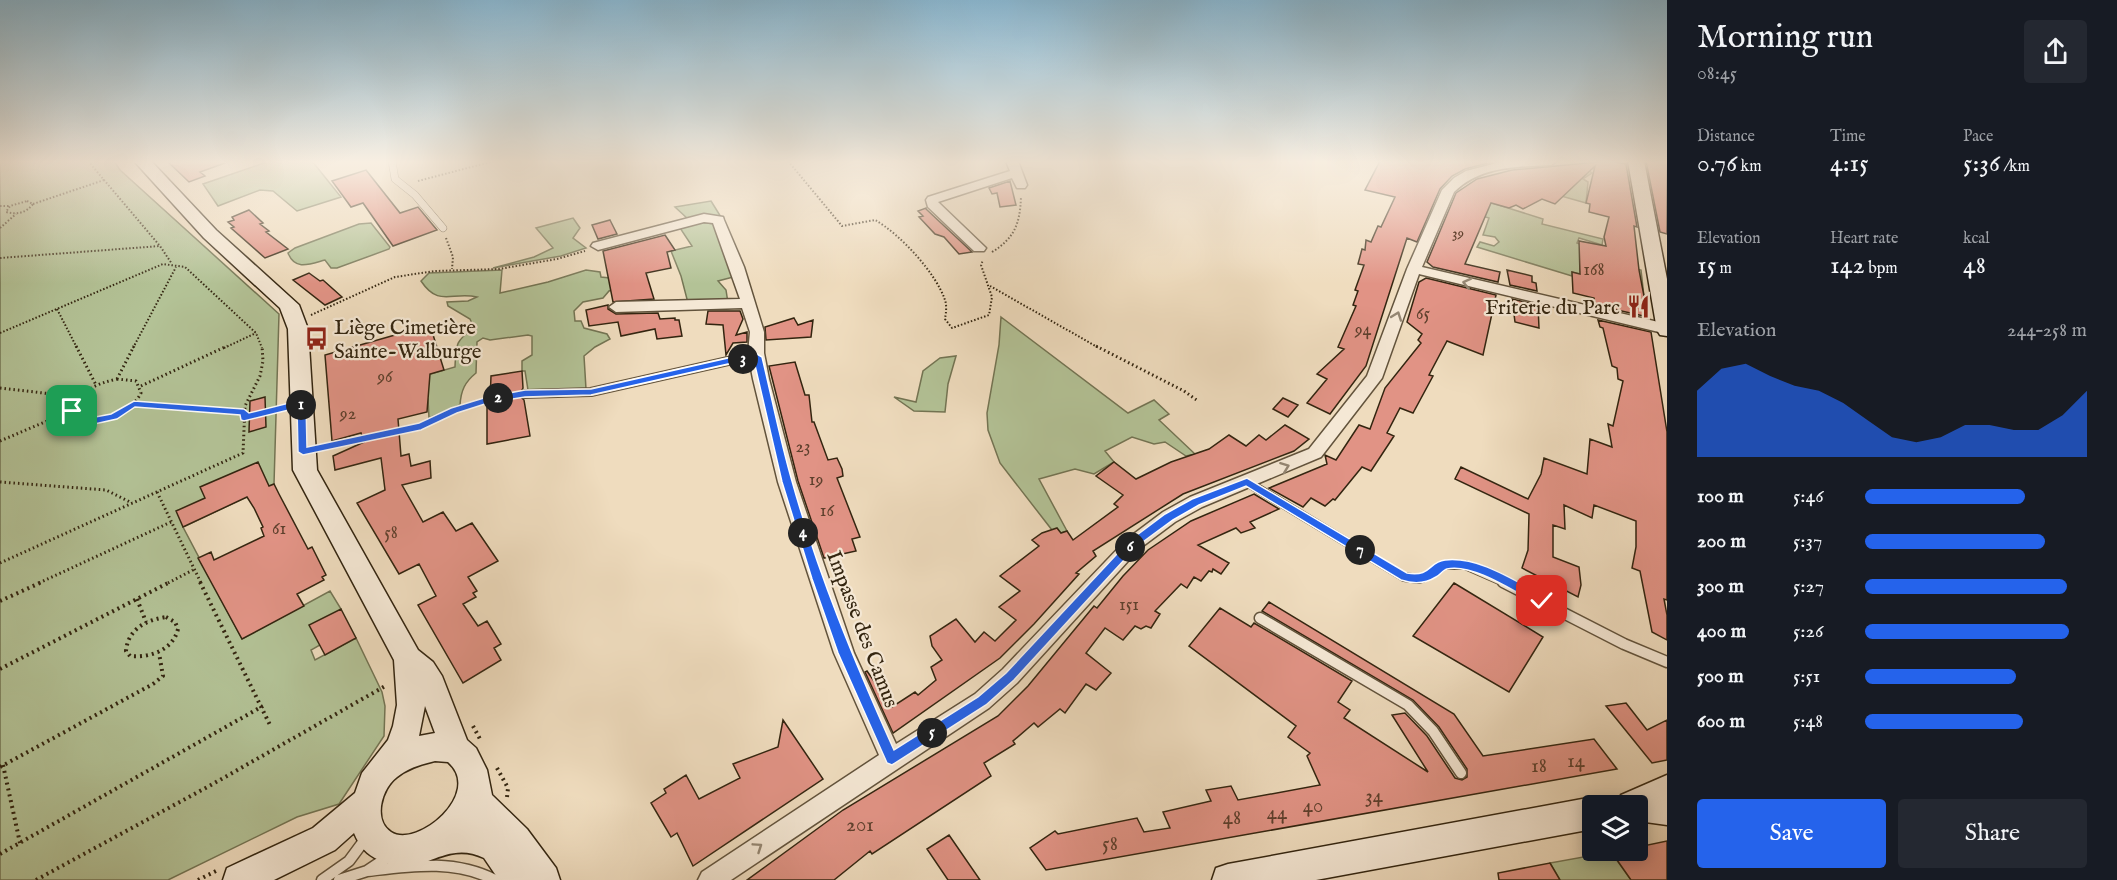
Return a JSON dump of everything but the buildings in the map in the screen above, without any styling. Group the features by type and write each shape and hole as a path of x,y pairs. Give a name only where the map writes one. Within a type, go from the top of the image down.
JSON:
{"street":[{"path":"180,202 210,234 289,305 296,322 305,470 408,659 423,671 432,685 456,751"},
{"path":"932,202 984,253"},
{"path":"710,880 982,701 1010,676 1133,544 1169,517 1196,502 1315,453 1374,378 1414,269 1443,202"},
{"path":"1414,269 1667,329 1644,202"},
{"name":"Impasse des Camus","path":"598,246 704,218 718,220 758,332 757,357 787,482 818,579 844,653 892,759"},
{"path":"616,307 664,303 717,306 749,303"},
{"path":"389,766 408,726 411,705 408,659"},
{"path":"474,788 470,804 460,820 440,839 416,849 396,851 379,843 368,818 373,784 389,766 406,754 426,747 442,746 456,751 467,759 473,772 474,788 479,802 506,829 544,880"},
{"path":"1648,799 1667,790"},
{"path":"1648,807 1667,810"},
{"path":"1228,880 1582,815"},
{"path":"233,873 324,839 368,818"},
{"path":"440,839 473,839 495,847 519,880"}],"lane":[{"path":"420,202 443,228"},
{"path":"525,394 591,392 728,361 757,357"},
{"path":"1247,482 1404,577 1419,579 1432,574 1444,565 1465,565 1485,572 1624,644 1667,662"},
{"path":"1260,618 1408,705 1433,731 1461,773"},
{"path":"322,880 349,861 368,818"},
{"path":"367,871 396,851"},
{"path":"339,880 367,871 455,866 471,868 495,880"}],"path":[{"path":"21,202 33,204 39,202"},
{"path":"6,212 10,207 21,202"},
{"path":"123,202 174,265"},
{"path":"822,202 836,222 845,226 875,220 894,235 940,290 946,302 945,319 952,328 989,315 992,310 988,286 981,265 984,253 1007,244 1018,226 1020,202"},
{"path":"0,228 16,214 28,210 33,204"},
{"path":"0,206 10,207"},
{"path":"0,214 6,212 16,214"},
{"path":"443,228 453,257 452,270"},
{"path":"0,258 160,246"},
{"path":"296,322 395,277 525,265 598,246"},
{"path":"0,333 163,264 185,267 264,343 263,363 254,390 248,396 244,412 243,453 0,563"},
{"path":"117,379 174,265"},
{"path":"988,286 1108,353 1184,391 1198,402"},
{"path":"57,309 96,385"},
{"path":"141,386 256,333"},
{"path":"117,379 136,381 141,386 141,392 134,404 119,414 102,420 80,420 74,417 72,411 78,397 96,385 117,379"},
{"path":"0,388 78,397"},
{"path":"303,452 421,426 474,404 525,394"},
{"path":"134,404 244,412"},
{"path":"244,417 301,404"},
{"path":"0,441 72,411"},
{"path":"0,482 106,490 132,503"},
{"path":"157,491 270,725"},
{"path":"0,602 171,522"},
{"path":"0,669 194,570"},
{"path":"137,599 146,622"},
{"path":"166,617 173,619 177,624 175,639 159,653 138,659 130,656 125,644 130,636 146,622 166,617"},
{"path":"20,843 1,766 153,684 163,676 159,653"},
{"path":"36,880 211,785 388,684 391,693"},
{"path":"0,854 262,706"},
{"path":"198,880 233,873"}],"green space":[{"path":"0,202 155,202 279,314 274,484 183,527 242,639 330,591 341,609 320,645 311,650 315,660 356,638 382,692 385,706 384,736 339,804 297,817 168,880 0,880"},
{"path":"215,202 228,202 218,206"},
{"path":"286,202 325,202 297,211"},
{"path":"712,202 724,222 688,219 675,207"},
{"path":"1489,202 1543,219 1542,224 1603,239 1602,245 1579,238 1577,243 1609,263 1641,270 1644,297 1608,286 1580,260 1580,271 1585,273 1585,276 1572,272 1572,276 1477,247 1480,242 1494,246 1499,242 1495,237 1483,235 1489,218 1472,213"},
{"path":"573,218 580,228 573,238 586,248 561,256 493,268 534,257 553,248 536,228"},
{"path":"699,222 715,224 737,276 718,281 726,290 728,303 688,303 671,251 692,246 680,228"},
{"path":"371,223 390,247 389,249 337,268 331,268 325,260 299,264 291,259 288,253 295,248 359,224"},
{"path":"502,270 500,293 586,270 600,272 601,277 626,285 609,291 603,298 583,302 574,311 575,321 581,321 584,328 607,334 610,339 584,356 586,389 528,390 525,371 522,371 522,361 532,355 532,336 490,340 483,338 477,342 476,373 464,387 460,405 429,418 428,399 386,387 455,367 458,344 463,336 474,328 470,319 448,306 447,302 468,301 477,297 440,296 434,294 421,281 429,273"},
{"path":"1001,317 1128,413 1154,400 1169,414 1159,420 1195,454 1186,456 1165,442 1154,444 1132,437 1105,451 1114,462 1094,474 1075,469 1039,479 1067,531 1061,533 1052,530 1000,463 988,430 987,413 999,345"},
{"path":"956,356 948,384 945,412 914,411 894,397 916,402 923,371 940,358"},
{"path":"1582,857 1582,861 1617,861 1631,880 1560,880 1550,863"}],"place":[{"name":"Friterie du Parc","path":"1638,307"},
{"name":"Liège Cimetière Sainte-Walburge","path":"316,339"}],"route":[{"path":"72,411 74,417 90,422 114,417 134,404 244,412 244,417 301,404 303,452 421,426 454,411 487,400 525,394 591,392 728,361 757,357 787,482 818,579 844,653 892,759 982,701 1010,676 1133,544 1169,517 1196,502 1247,482 1404,577 1419,579 1432,574 1444,565 1465,565 1485,572 1542,601"}]}
